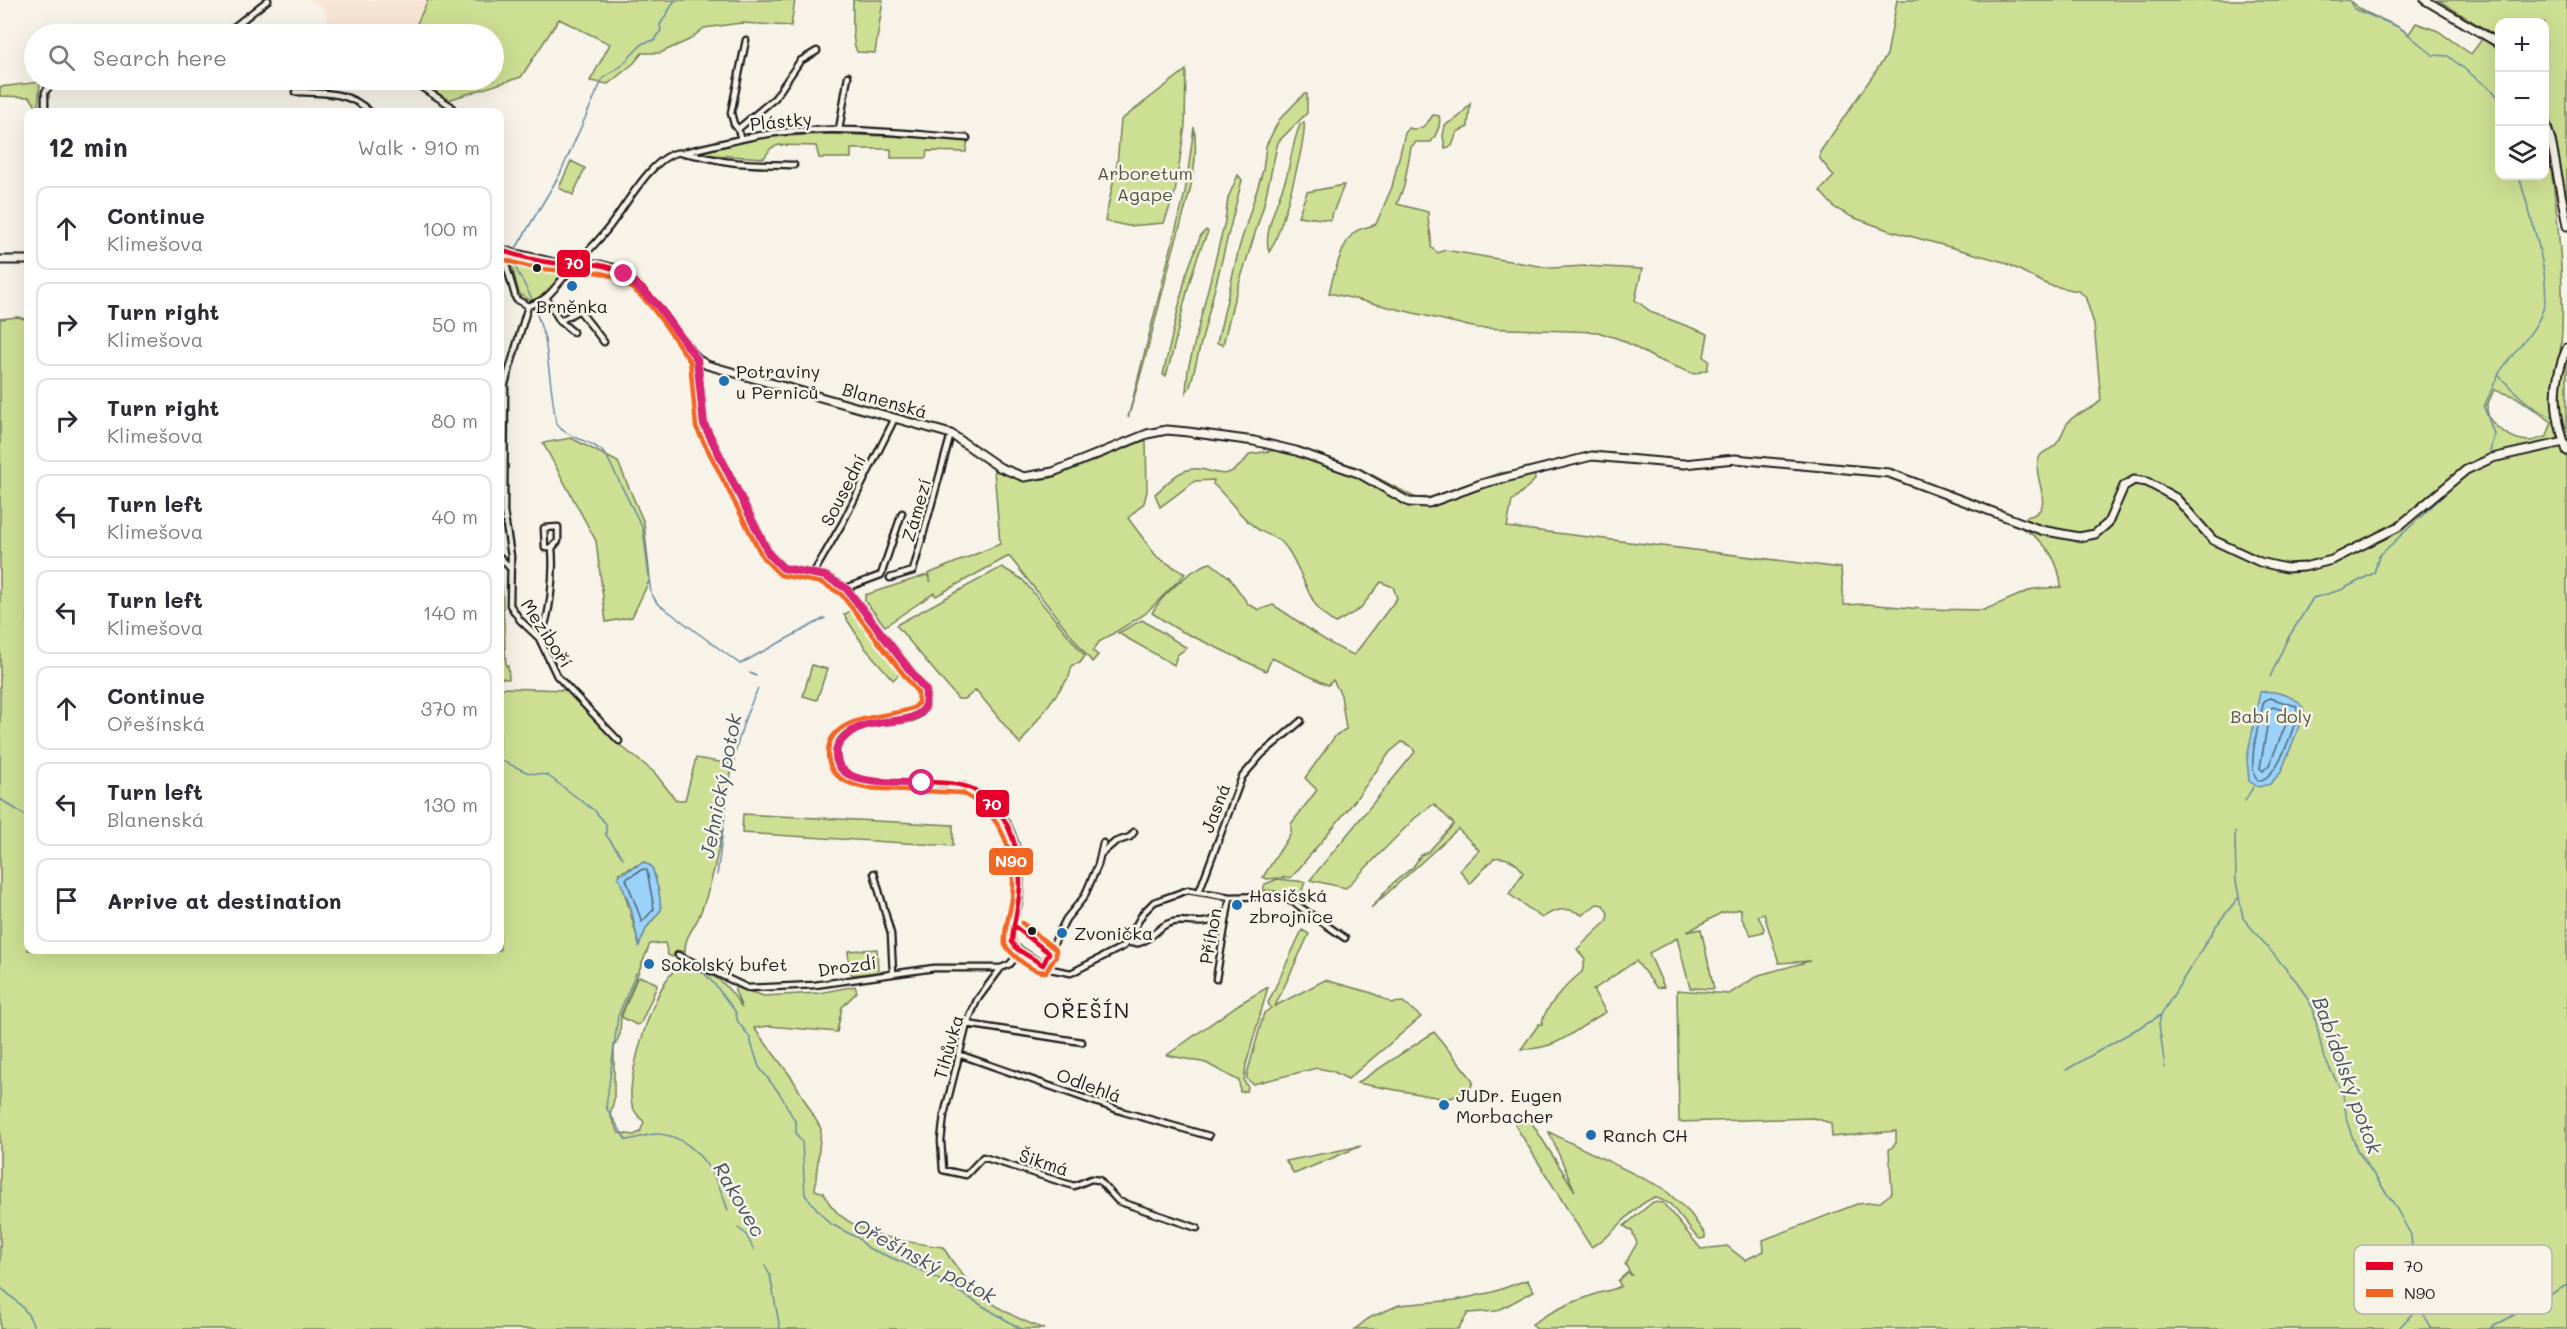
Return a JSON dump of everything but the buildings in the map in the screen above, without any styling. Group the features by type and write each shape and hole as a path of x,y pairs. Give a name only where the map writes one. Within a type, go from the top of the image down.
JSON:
{"street":[{"path":"238,24 268,0"},
{"path":"2425,0 2495,42"},
{"path":"738,129 731,113 746,40"},
{"name":"Plástky","path":"817,51 800,61 775,99 738,129 741,139 771,133 839,130 967,138"},
{"name":"Plástky","path":"839,130 845,110 848,76"},
{"path":"45,108 45,93 47,90"},
{"path":"426,90 452,108"},
{"path":"295,93 349,97 364,108"},
{"path":"2546,126 2567,226"},
{"path":"504,260 516,299 528,306 548,299 567,273 579,264 608,229 639,184 668,157 741,139"},
{"path":"684,152 694,157 729,162 794,165"},
{"path":"504,251 541,261 606,266 624,274 658,306 697,359 704,424 765,547 783,568 836,580 846,588 926,691 927,702 923,711 915,717 869,722 849,732 837,747 839,767 844,773 862,780 964,786 978,791 994,804 1007,821 1018,860 1020,890 1012,939 1014,946 1042,965 1064,974 1071,973 1118,949 1126,942 1143,913 1154,902 1176,892 1199,892 1230,897 1271,895 1285,898 1345,938"},
{"path":"0,260 24,260"},
{"path":"548,299 560,321 573,332"},
{"name":"Meziboří","path":"528,306 506,376 504,512 511,556 509,567 512,608 538,638 557,676 619,741"},
{"path":"560,321 579,310 604,342"},
{"path":"2567,348 2555,381 2558,415 2567,451"},
{"name":"Blanenská","path":"697,359 719,369 951,434 965,441 999,467 1024,477 1047,474 1147,434 1167,430 1225,436 1296,451 1358,473 1409,502 1418,504 1592,456 1702,464 1735,459 1889,473 2040,530 2079,537 2095,534 2108,523 2124,486 2134,480 2157,486 2176,498 2213,540 2260,562 2286,568 2332,560 2398,527 2466,470 2492,458 2564,442"},
{"name":"Sousední","path":"813,574 843,522 895,418"},
{"name":"Zámezí","path":"890,578 913,571 951,434"},
{"path":"846,588 881,575 902,513"},
{"path":"538,638 544,625 553,571 552,548 558,541 558,527 544,528 545,548 552,548"},
{"path":"504,561 509,567"},
{"name":"Jasná","path":"1199,892 1242,777 1262,754 1301,721"},
{"path":"1101,854 1115,842 1130,837 1134,832"},
{"path":"1042,965 1066,919 1084,897 1103,843"},
{"path":"874,873 891,934 893,973"},
{"name":"Příhon","path":"1216,980 1230,897"},
{"path":"1126,942 1136,944 1156,935 1160,928 1173,921 1204,922 1227,916"},
{"path":"1001,968 1010,964 1021,951"},
{"name":"Drozdí","path":"678,955 748,988 815,985 934,968 1001,968"},
{"name":"Tihůvka","path":"941,1141 949,1092 961,1056 967,1024 977,1000 1001,968"},
{"path":"967,1024 1082,1042"},
{"name":"Odlehlá","path":"961,1056 1124,1112 1209,1136"},
{"name":"Šikmá","path":"941,1141 941,1167 947,1172 966,1175 983,1157 1074,1186 1091,1179 1099,1180 1118,1201 1197,1228"}],"shaded area":[{"path":"307,0 428,0 417,24 327,24 328,16 321,5"}],"green space":[{"path":"428,0 795,0 791,26 741,23 704,28 689,40 660,53 642,53 634,63 608,84 590,81 610,44 559,19 521,77 504,82 504,24 417,24"},
{"path":"853,0 883,0 875,53 857,52 853,34"},
{"name":"Babí doly","path":"1897,0 2349,0 2362,10 2409,34 2416,23 2438,31 2471,54 2483,38 2495,48 2495,180 2549,180 2549,159 2560,246 2562,331 2560,353 2567,349 2567,1329 1670,1329 1668,1327 1668,1329 1536,1329 1532,1324 1562,1307 1621,1286 1618,1281 1628,1272 1632,1276 1625,1264 1637,1243 1632,1231 1624,1226 1653,1202 1663,1203 1701,1249 1727,1246 1745,1260 1764,1251 1763,1240 1857,1204 1880,1202 1892,1193 1889,1150 1896,1143 1896,1131 1832,1137 1831,1123 1813,1118 1679,1122 1677,990 1729,994 1759,975 1810,961 1779,963 1764,914 1758,916 1764,928 1763,932 1751,935 1741,917 1741,909 1721,913 1687,932 1701,929 1714,989 1690,988 1677,938 1649,953 1664,987 1657,988 1636,961 1593,990 1606,1012 1557,1042 1546,1046 1521,1049 1539,1024 1542,1025 1546,1012 1557,997 1582,972 1585,960 1577,949 1607,921 1608,913 1603,905 1597,904 1582,915 1571,910 1561,910 1542,918 1509,894 1523,873 1515,863 1503,858 1494,858 1470,884 1460,870 1479,850 1458,829 1371,908 1393,883 1413,867 1421,855 1428,852 1454,824 1434,804 1415,818 1346,888 1310,880 1415,752 1412,747 1402,742 1390,752 1353,803 1292,877 1267,879 1263,877 1291,833 1291,824 1317,790 1305,778 1336,735 1346,729 1341,695 1333,680 1328,685 1272,658 1266,671 1177,629 1152,613 1178,583 1204,565 1211,563 1229,577 1248,604 1259,610 1273,605 1322,638 1354,655 1397,598 1393,587 1381,582 1360,609 1336,623 1319,609 1292,556 1283,544 1247,521 1213,484 1214,480 1195,481 1160,507 1155,494 1180,473 1191,469 1223,474 1240,466 1250,454 1297,447 1359,468 1416,498 1432,497 1499,473 1534,469 1535,480 1512,501 1507,527 1841,568 1844,605 1867,604 1922,609 1984,610 2033,589 2061,587 2058,569 2050,553 2038,539 2023,529 2026,517 2036,514 2043,501 2037,466 2040,455 2056,444 2070,420 2101,400 2094,324 2085,296 2078,291 2048,285 2004,262 1888,230 1852,217 1835,208 1820,191 1834,176 1820,159 1820,152 1887,55","holes":["2494,390 2516,397 2552,422 2547,436 2529,441 2523,440 2509,435 2496,426 2487,408"]},
{"path":"2438,0 2567,0 2567,203 2549,117 2549,18 2495,18 2495,36"},
{"name":"Arboretum Agape","path":"1186,70 1185,125 1175,193 1164,223 1128,226 1105,221 1117,164 1121,120"},
{"path":"24,84 24,90 39,90 38,108 30,97 0,96 0,87"},
{"path":"423,90 480,90 442,102"},
{"path":"1304,94 1307,94 1307,113 1278,142 1263,208 1233,303 1223,345 1217,343 1239,248 1263,170 1266,146 1279,120"},
{"path":"1470,104 1468,127 1457,132 1452,146 1445,148 1443,136 1445,125 1459,117"},
{"path":"1433,115 1439,116 1438,130 1431,142 1416,142 1411,147 1404,186 1397,204 1428,212 1431,247 1438,253 1445,250 1551,268 1585,266 1642,269 1635,300 1653,313 1708,334 1704,357 1709,361 1707,370 1694,374 1656,359 1622,340 1598,332 1477,328 1329,293 1346,243 1357,230 1376,224 1392,187 1405,133 1409,128 1417,129 1423,126"},
{"path":"1304,122 1292,188 1280,228 1269,252 1270,224 1287,175 1300,125"},
{"path":"1194,127 1195,161 1189,195 1128,418 1185,193"},
{"path":"830,134 968,139 966,152 927,151 926,158 891,158 891,149 851,149 851,158 819,158 816,146 779,145 771,148 764,158 713,155 710,158 693,154 765,137"},
{"path":"571,161 585,168 573,195 559,188"},
{"path":"1238,175 1242,180 1190,387 1186,392 1188,369 1225,221 1228,198"},
{"path":"1344,185 1330,220 1298,216 1307,192"},
{"path":"1206,230 1208,232 1189,284 1166,376 1163,375 1186,275 1201,235"},
{"path":"510,259 532,265 564,268 563,274 552,289 531,301 519,293"},
{"path":"18,317 24,319 24,954 504,954 504,688 568,690 616,742 654,772 676,800 685,800 696,758 732,764 712,878 698,919 686,941 685,952 677,950 672,957 668,955 665,943 650,944 621,1015 620,1034 614,1048 614,1100 610,1115 619,1133 634,1135 640,1132 644,1122 631,1102 634,1068 652,1008 669,976 678,967 709,974 716,978 729,989 742,1008 735,987 764,996 819,993 855,986 857,992 842,1007 837,1032 769,1026 754,1028 792,1078 821,1129 815,1190 824,1193 832,1207 858,1227 892,1239 943,1247 963,1276 985,1298 1011,1315 1044,1329 0,1329 0,319","holes":["644,862 652,867 661,910 647,927 639,944 619,873"]},
{"path":"571,438 618,462 644,523 650,579 632,617 606,622 596,541 543,443"},
{"path":"1146,440 1147,491 1144,503 1128,518 1157,557 1185,574 1145,614 1099,642 1093,651 1098,655 1092,662 1009,556 936,596 934,593 885,626 865,601 865,595 927,575 931,582 928,574 1000,544 994,470 1023,481 1051,478"},
{"path":"1002,567 1023,580 1085,656 1080,663 1072,665 1069,677 1020,744 976,690 965,699 958,699 896,625"},
{"path":"854,608 903,671 893,680 866,649 844,615"},
{"path":"1142,620 1187,648 1177,655 1174,665 1118,633"},
{"path":"504,625 506,666 508,666 509,679 504,678"},
{"path":"812,665 827,669 817,700 803,696"},
{"path":"743,814 953,825 953,846 742,833"},
{"path":"1278,879 1305,882 1298,902 1276,891 1263,890 1265,884"},
{"path":"1302,930 1309,934 1275,1006 1325,980 1372,993 1392,1003 1403,1002 1421,1017 1348,1079 1332,1071 1317,1068 1253,1084 1247,1079 1247,1074 1264,1013 1271,1008 1268,1003"},
{"path":"877,949 878,972 853,975 850,972 848,951"},
{"path":"641,977 656,983 657,986 641,1023 637,1025 623,1018 622,1015 637,978"},
{"path":"1268,987 1246,1065 1244,1081 1248,1087 1247,1091 1240,1092 1239,1081 1206,1063 1167,1055 1239,1004"},
{"path":"1434,1032 1471,1078 1473,1082 1470,1089 1451,1098 1441,1098 1357,1083"},
{"path":"1527,1119 1530,1120 1575,1191 1549,1132 1663,1188 1690,1213 1705,1234 1705,1238 1700,1239 1695,1235 1670,1204 1655,1197 1638,1207 1608,1236 1591,1247 1515,1125"},
{"path":"1361,1146 1294,1174 1286,1161"},
{"path":"1527,1280 1534,1291 1497,1311 1468,1313 1458,1329 1355,1329 1369,1318 1399,1305 1456,1300 1493,1292"}],"water":[{"path":"2260,692 2273,692 2294,699 2303,708 2304,714 2281,772 2270,784 2258,787 2249,781 2247,759"},
{"path":"644,862 652,867 661,910 647,927 639,946 631,908 618,876"}],"waterway":[{"name":"Jehnický potok","path":"515,250 560,174 603,78 621,66 643,43 655,40 661,30 660,25 675,0"},
{"path":"2349,0 2354,9 2399,27 2433,55 2448,56 2495,93"},
{"path":"2520,180 2538,241 2546,293 2541,316 2536,325 2498,375 2531,405 2554,417"},
{"name":"Jehnický potok","path":"512,261 532,299"},
{"name":"Jehnický potok","path":"535,308 545,339 556,424 567,433 594,446 606,455 643,529 651,593 657,603 740,664 825,618"},
{"name":"Babídolský potok","path":"2489,456 2494,434 2484,407 2498,375"},
{"path":"2563,425 2567,436"},
{"name":"Babídolský potok","path":"2270,677 2287,640 2313,598 2341,590 2374,573 2379,556 2463,477 2485,465"},
{"name":"Jehnický potok","path":"750,673 756,676"},
{"name":"Jehnický potok","path":"717,875 735,756 748,710 758,689"},
{"name":"Rakovec","path":"504,762 529,773 547,775 595,811 606,824 606,835 623,858"},
{"name":"Babídolský potok","path":"2245,801 2253,787"},
{"name":"Rakovec","path":"0,799 24,814"},
{"name":"Babídolský potok","path":"2235,831 2236,881 2243,918 2297,982 2313,1008 2323,1055 2343,1094 2347,1122 2357,1150 2394,1204 2411,1235 2412,1245"},
{"path":"2066,1070 2161,1015 2216,926 2238,898"},
{"name":"Ořešínský potok","path":"690,966 705,974 716,986 735,1011 738,1022 749,1036 759,1067 780,1094 796,1123 796,1133 802,1142 805,1195 829,1223 858,1238 868,1248 928,1273 1021,1329"},
{"name":"Rakovec","path":"636,973 618,1016 606,1107 626,1140 659,1134 673,1137 695,1151 712,1173 728,1211"},
{"path":"2161,1015 2159,1024 2165,1068"},
{"name":"Rakovec","path":"738,1228 746,1234 754,1250"},
{"name":"Rakovec","path":"765,1266 770,1275 780,1329"},
{"path":"2552,1293 2567,1285"},
{"path":"0,1287 25,1311 34,1329"},
{"path":"2398,1329 2412,1314"},
{"name":"Babídolský potok","path":"2424,1314 2432,1329"},
{"path":"2489,1329 2516,1314"}],"transit line":[{"name":"70","path":"504,251 540,261 598,265 620,272 634,280 658,304 697,359"},
{"name":"N90","path":"504,259 540,269 595,272 616,278 630,286 653,309 691,363"},
{"name":"70","path":"697,359 703,424 769,554 783,568 825,576 846,588 926,691 925,707 915,715 871,725 848,735 837,747 839,767 854,777 867,780 964,786 990,801 1007,825 1017,854 1020,890 1014,927 1012,942 1017,949 1043,965 1049,953 1014,926"},
{"name":"N90","path":"690,360 696,427 763,558 780,575 822,583 841,594 918,693 918,704 913,708 858,721 834,734 829,746 831,768 843,780 865,788 962,793 976,802 997,824 1009,852 1013,883 1005,945 1029,967 1046,972 1056,956 1056,950 1022,923"}],"place":[{"name":"Brněnka","path":"572,286"},
{"name":"Potraviny u Perniců","path":"724,381"},
{"name":"Hasičská zbrojnice","path":"1237,905"},
{"name":"Zvonička","path":"1062,933"},
{"name":"Sokolský bufet","path":"649,964"},
{"name":"JUDr. Eugen Morbacher","path":"1444,1105"},
{"name":"Ranch CH","path":"1591,1135"}],"district":[{"name":"OŘEŠÍN","path":"1087,1009"}],"route":[{"path":"624,274 658,306 697,359 701,414 704,424 769,554 783,568 825,576 836,580 846,588 926,691 927,702 921,714 911,718 869,722 849,732 837,747 839,767 844,773 862,780 922,783"}]}
